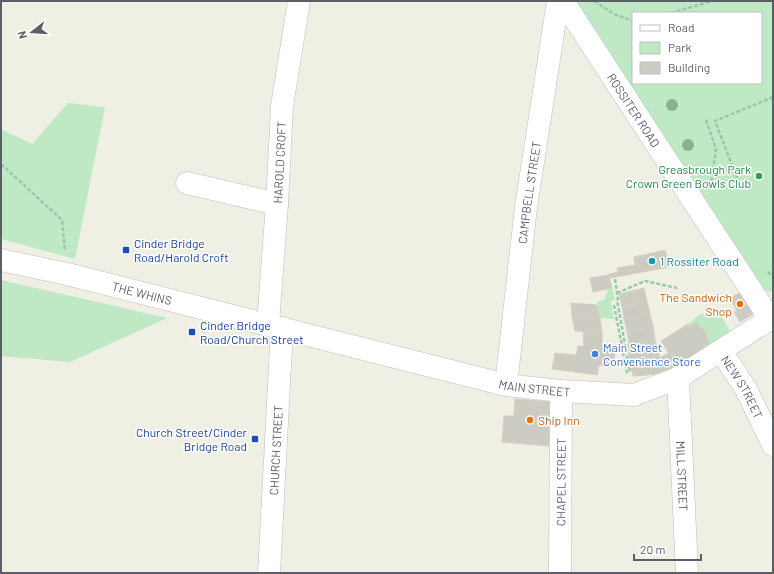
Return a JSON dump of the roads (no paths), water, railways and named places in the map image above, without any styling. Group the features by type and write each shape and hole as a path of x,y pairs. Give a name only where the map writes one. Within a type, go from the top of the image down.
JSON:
{"street":[{"name":"HAROLD CROFT","path":"275,326 277,204 282,106 299,1"},
{"name":"CAMPBELL STREET","path":"506,384 526,207 558,1"},
{"name":"ROSSITER ROAD","path":"563,1 771,318"},
{"path":"187,183 277,204"},
{"name":"THE WHINS","path":"1,260 67,274 275,326"},
{"name":"MAIN STREET","path":"275,326 506,384 561,391 634,395 678,378 721,352 771,318"},
{"name":"CHURCH STREET","path":"269,573 275,326"},
{"name":"NEW STREET","path":"721,352 746,389 773,445"},
{"name":"MILL STREET","path":"678,378 687,573"},
{"name":"CHAPEL STREET","path":"560,573 561,391"}],"place":[{"name":"Greasbrough Park Crown Green Bowls Club","path":"759,176"},
{"name":"Cinder Bridge Road/Harold Croft","path":"126,250"},
{"name":"1 Rossiter Road","path":"652,261"},
{"name":"The Sandwich Shop","path":"740,304"},
{"name":"Cinder Bridge Road/Church Street","path":"192,332"},
{"name":"Main Street Convenience Store","path":"595,354"},
{"name":"Ship Inn","path":"530,420"},
{"name":"Church Street/Cinder Bridge Road","path":"255,439"}]}
